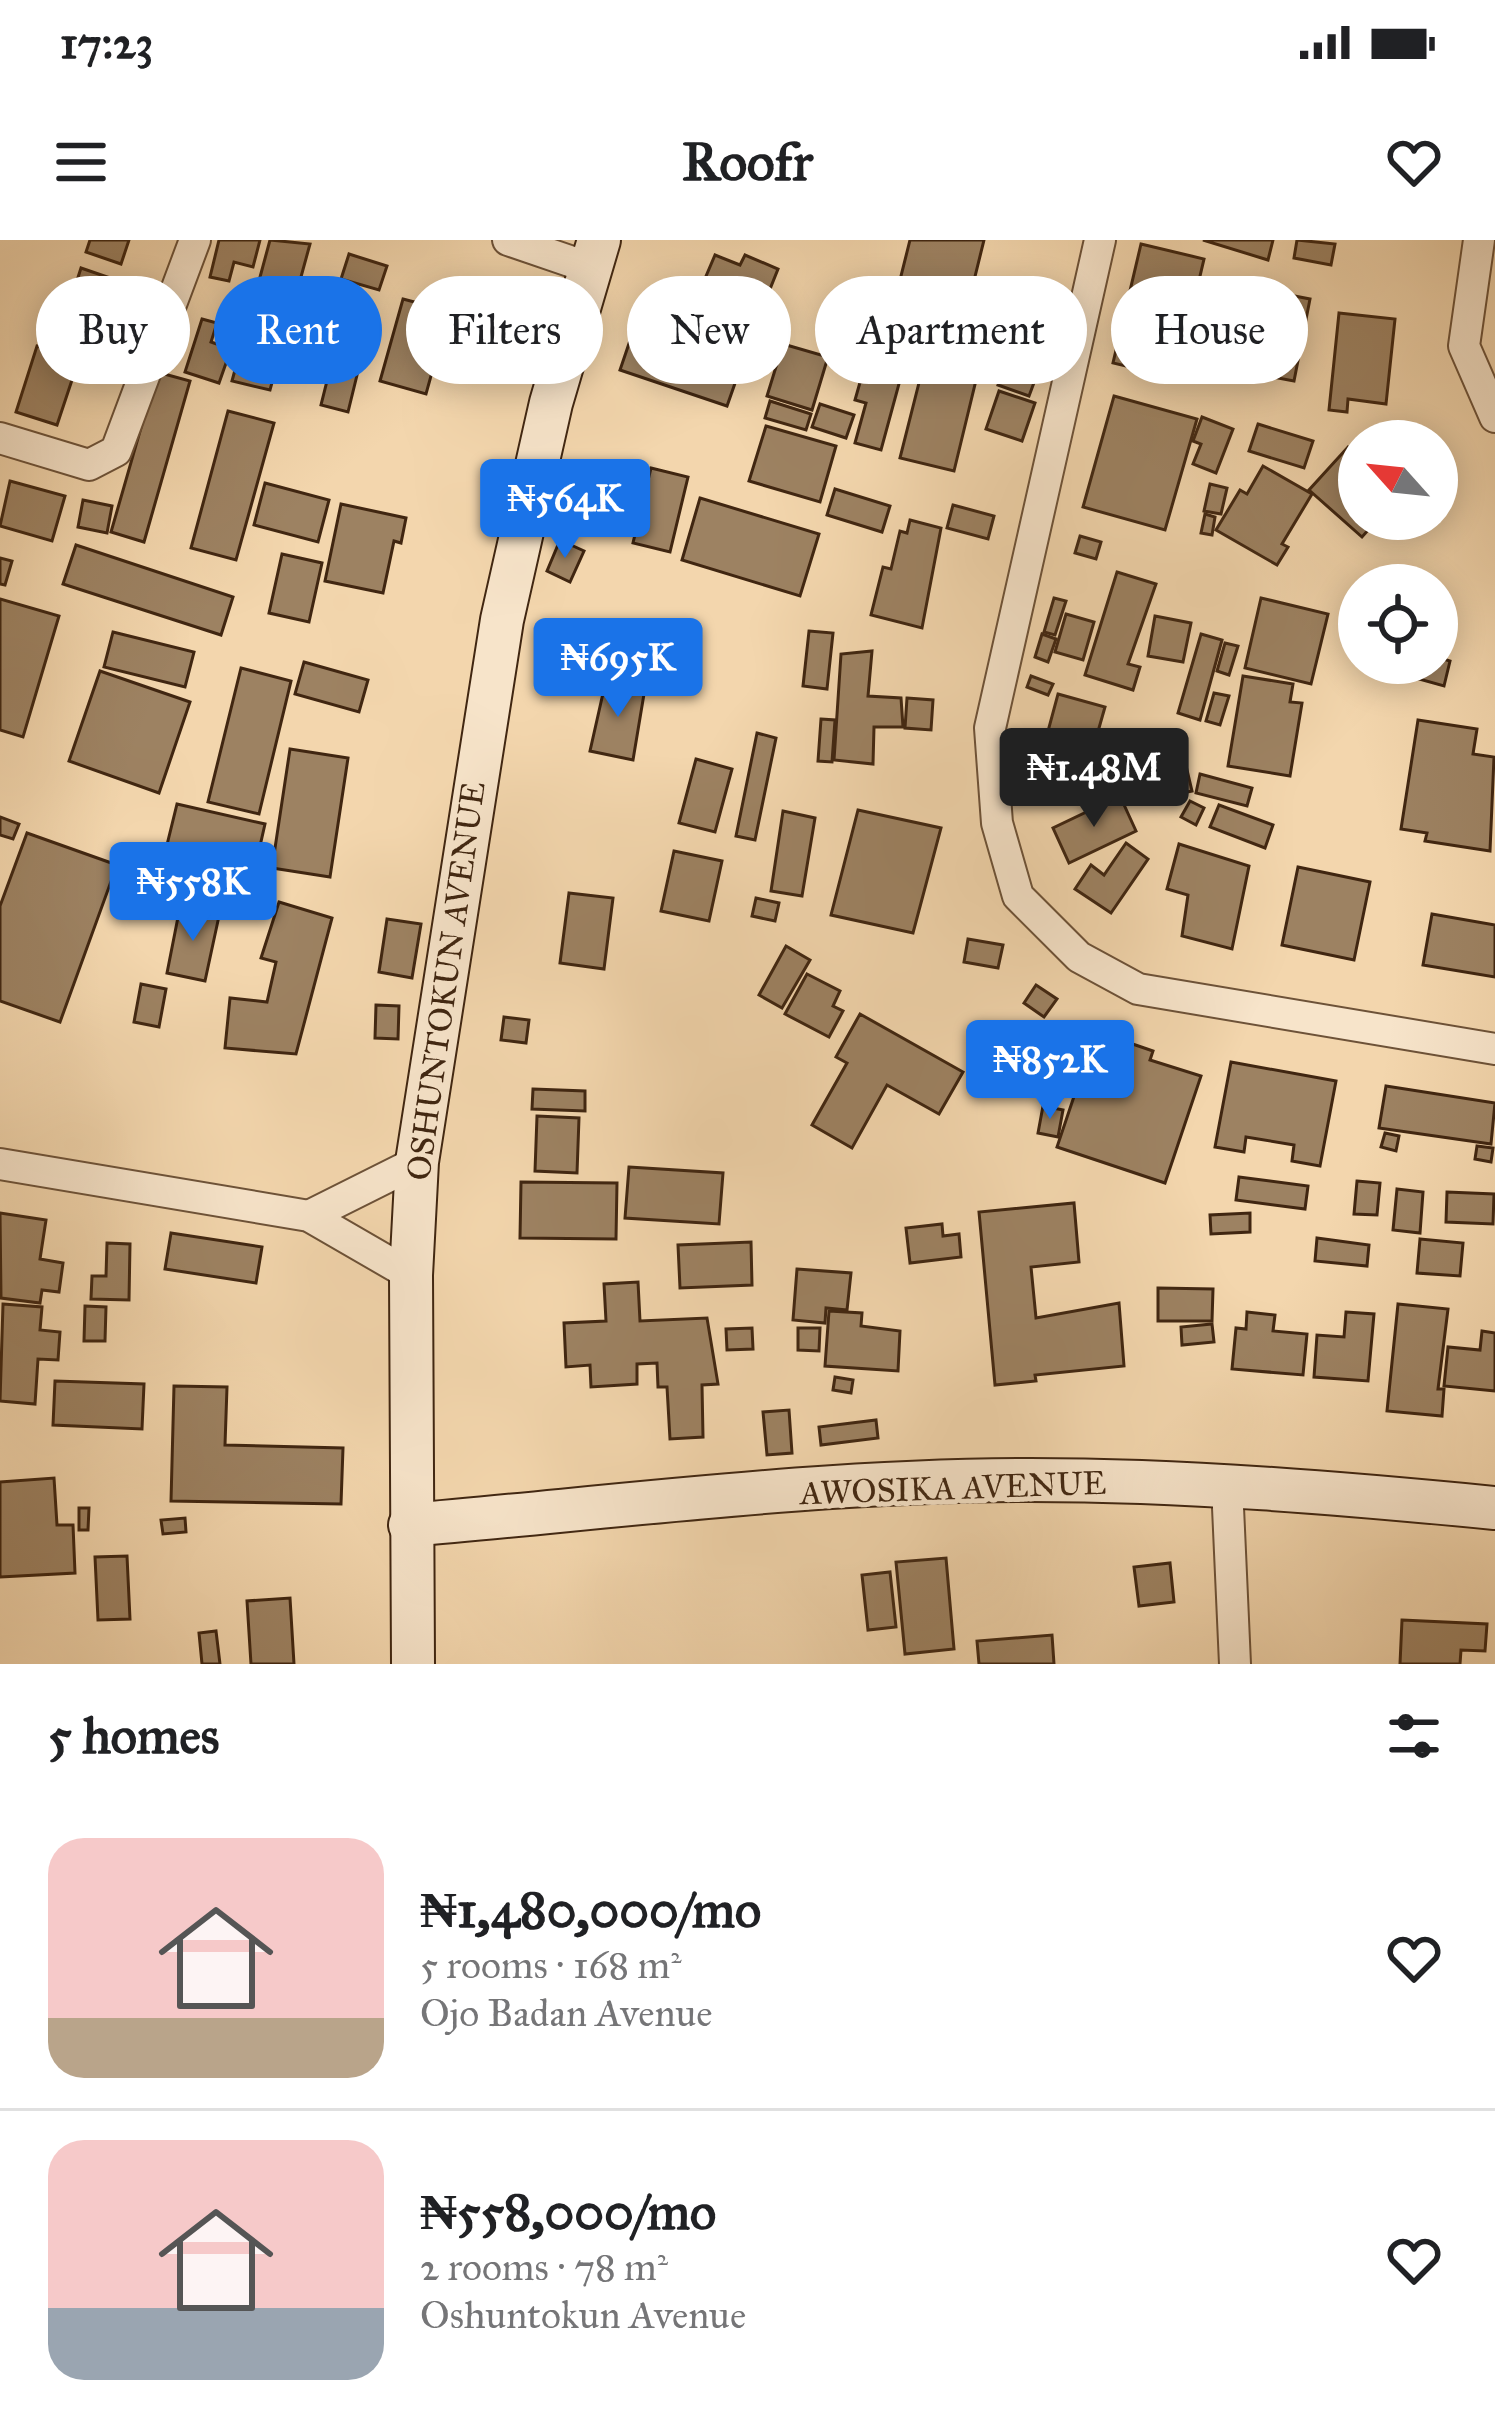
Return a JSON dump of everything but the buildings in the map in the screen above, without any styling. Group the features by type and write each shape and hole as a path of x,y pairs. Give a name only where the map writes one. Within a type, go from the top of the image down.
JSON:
{"main road":[{"name":"OSHUNTOKUN AVENUE","path":"412,1664 411,1275 416,1162 502,620 551,403 595,254"},
{"name":"AWOSIKA AVENUE","path":"410,1525 832,1489 1028,1480 1227,1485 1495,1508"}],"street":[{"path":"0,438 89,465 116,451 195,240"},
{"path":"508,240 595,254"},
{"path":"1100,240 990,728 997,823 1018,896 1078,957 1138,989 1495,1049"},
{"path":"1479,240 1464,346 1495,417"},
{"path":"310,1216 416,1162"},
{"path":"0,1164 310,1216 411,1275"},
{"path":"1227,1485 1234,1664"}]}
